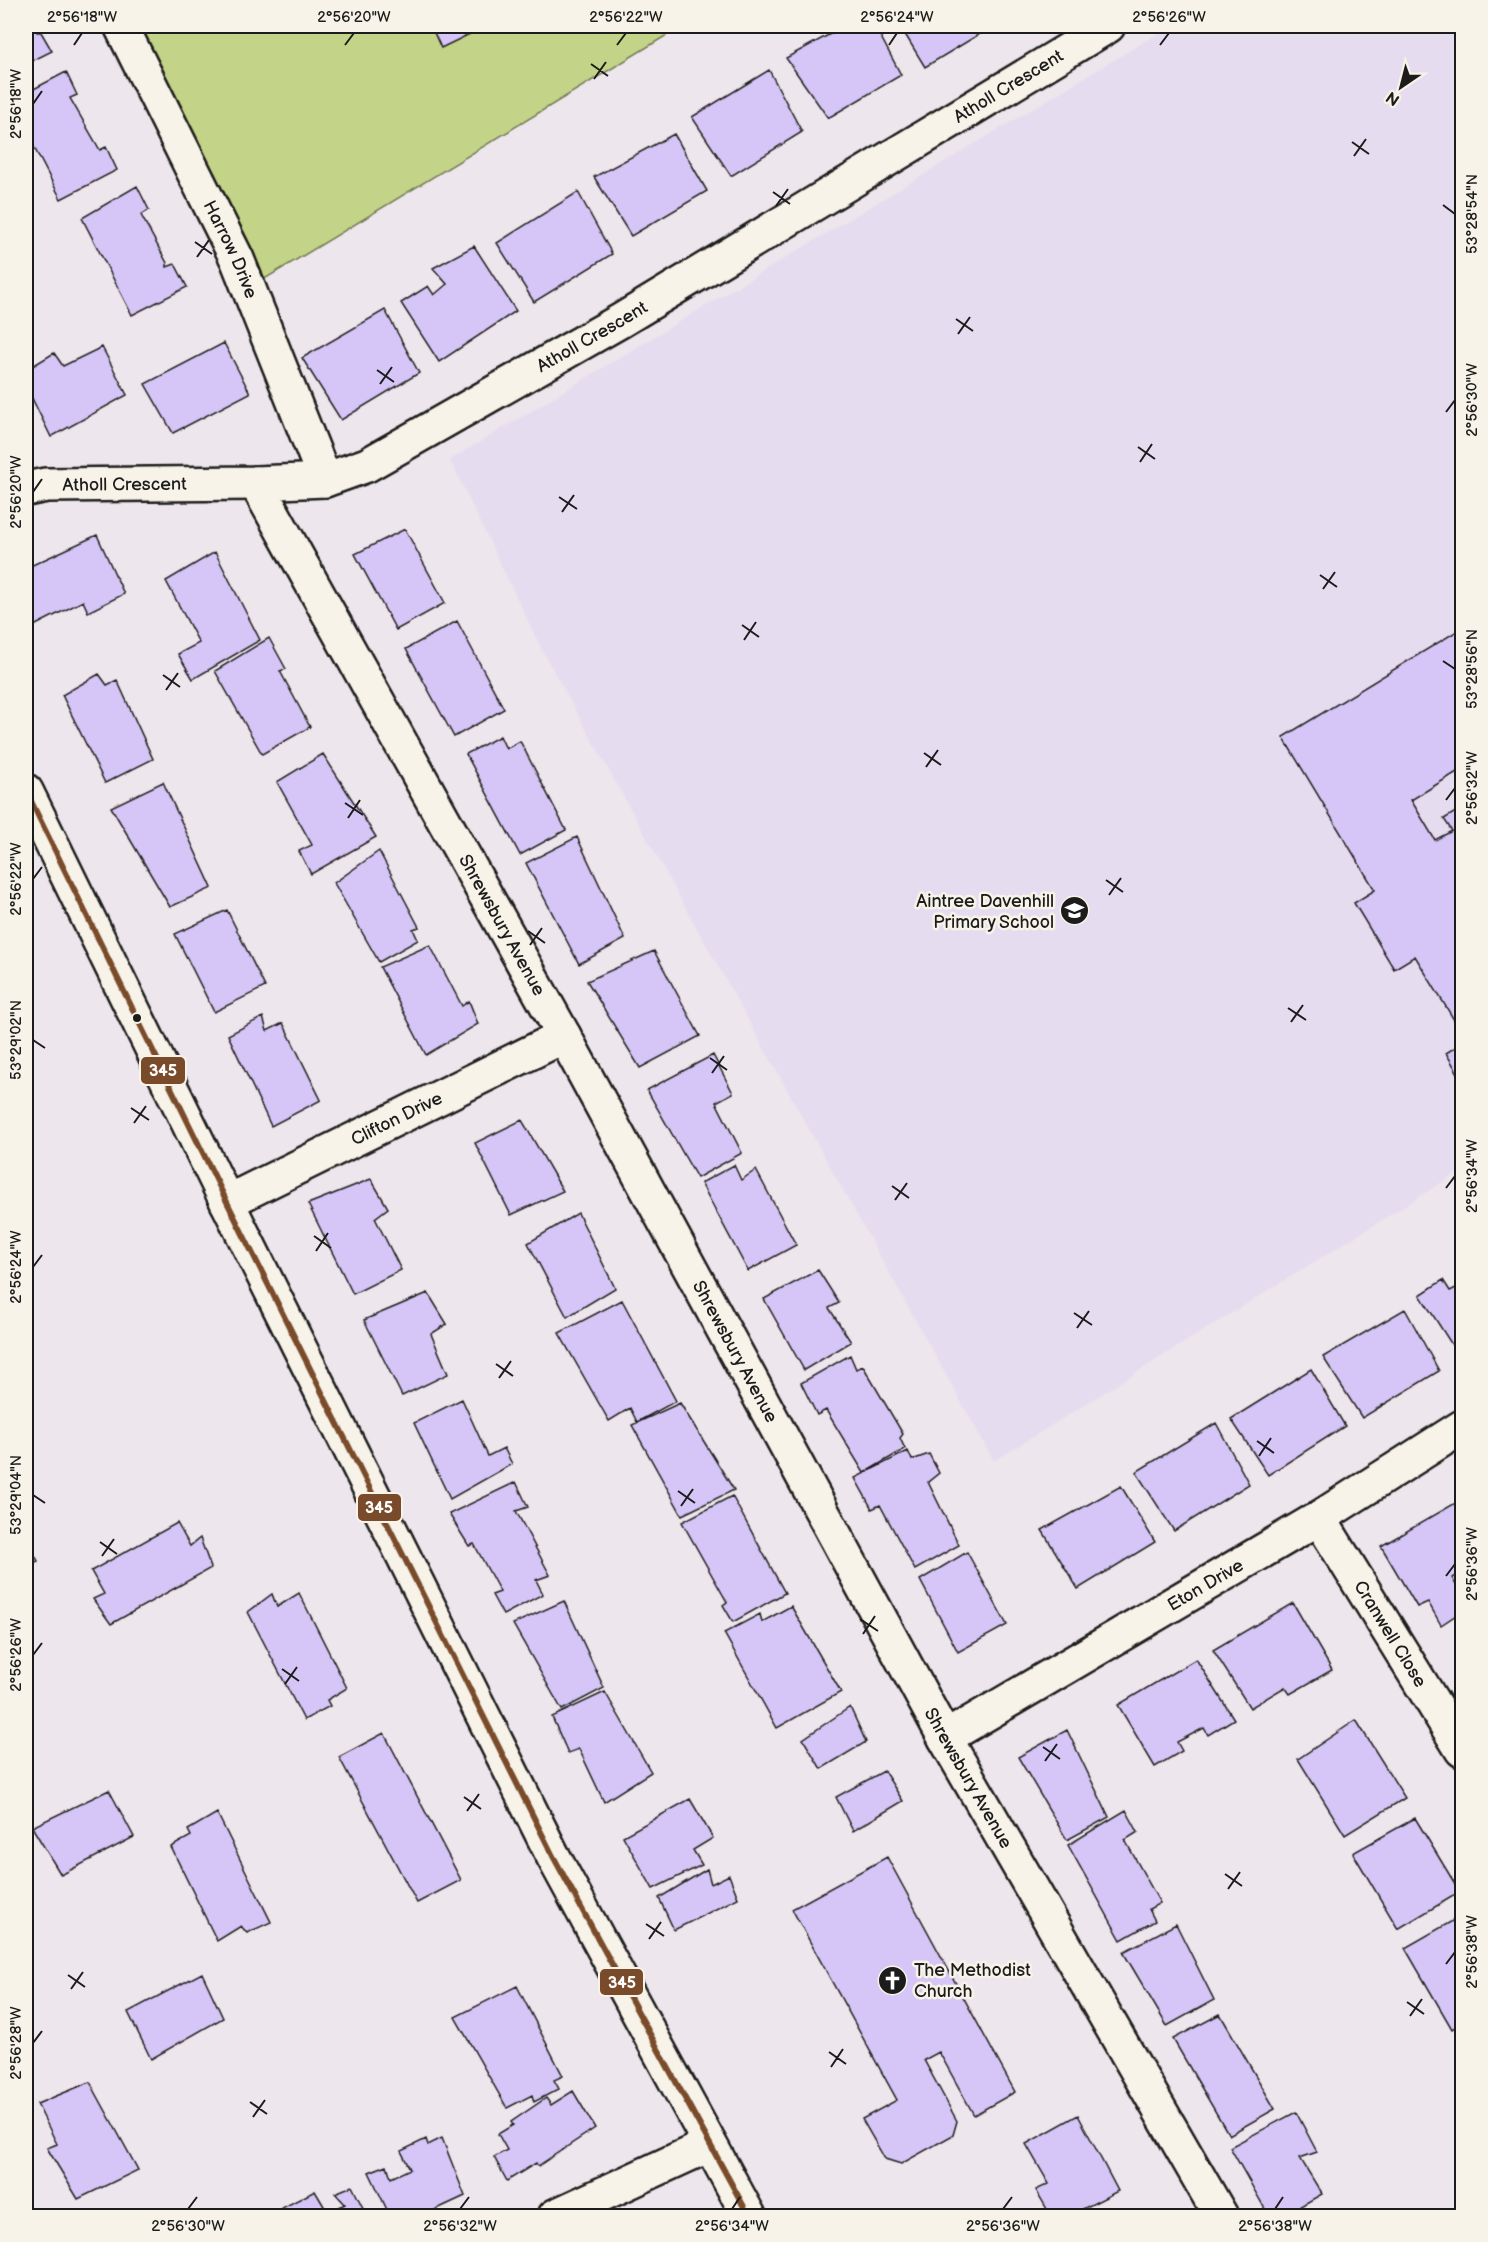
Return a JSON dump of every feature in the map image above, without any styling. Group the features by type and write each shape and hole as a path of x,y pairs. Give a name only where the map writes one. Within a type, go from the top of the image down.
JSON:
{"street":[{"name":"Harrow Drive","path":"121,26 237,259 325,480"},
{"name":"Atholl Crescent","path":"26,489 57,485 325,480 367,465 620,321 1108,26"},
{"name":"Shrewsbury Avenue","path":"256,483 564,1035 945,1738 1221,2217"},
{"path":"26,791 227,1202 553,1856 749,2217"},
{"name":"Clifton Drive","path":"227,1202 564,1035"},
{"name":"Eton Drive","path":"945,1738 1318,1518 1462,1427"},
{"name":"Cranwell Close","path":"1318,1518 1462,1750"},
{"path":"555,2217 709,2145"}],"shaded area":[{"name":"Aintree Davenhill Primary School","path":"1170,26 1462,26 1462,1170 994,1461 543,652 450,460"}],"green space":[{"path":"136,26 682,26 263,280"}],"building":[{"path":"26,26 34,26 37,32 41,32 52,51 26,64"},
{"path":"431,26 466,26 470,34 441,48"},
{"path":"845,26 875,26 901,75 828,118 786,58"},
{"path":"900,26 993,26 925,67"},
{"path":"769,70 802,132 731,176 692,117"},
{"path":"66,72 77,95 70,98 100,150 106,147 117,170 61,199 26,132 26,93"},
{"path":"674,134 707,191 631,236 594,177"},
{"path":"137,186 149,210 141,215 167,267 175,264 187,287 132,315 82,218"},
{"path":"578,192 612,254 534,302 497,243"},
{"path":"474,246 516,311 439,362 401,303 428,286 434,295 447,284 433,268"},
{"path":"385,310 419,373 341,420 302,358"},
{"path":"224,343 250,393 173,433 145,384"},
{"path":"102,347 127,395 51,437 26,386 26,370 54,353 63,366"},
{"path":"405,529 445,603 396,630 355,554"},
{"path":"97,535 124,594 88,612 83,601 26,630 26,568"},
{"path":"215,552 260,640 193,679 178,654 199,643 166,581"},
{"path":"457,621 504,709 454,737 406,649"},
{"path":"1462,628 1462,769 1411,800 1435,840 1452,831 1444,819 1462,808 1462,1033 1415,956 1394,969 1354,903 1375,890 1283,737"},
{"path":"269,638 286,669 280,671 310,727 262,754 215,671"},
{"path":"99,674 107,685 117,680 153,759 105,783 62,695"},
{"path":"500,736 506,749 520,741 566,830 520,855 466,754"},
{"path":"323,754 376,837 311,874 299,851 312,845 277,782"},
{"path":"163,782 212,888 170,907 111,807"},
{"path":"577,837 625,939 579,964 526,863"},
{"path":"379,851 419,927 413,929 418,940 379,962 334,883"},
{"path":"227,910 265,987 214,1012 175,934"},
{"path":"430,945 462,1006 469,1001 478,1024 426,1055 380,967"},
{"path":"654,951 700,1036 640,1068 587,981"},
{"path":"263,1017 267,1031 283,1023 321,1100 271,1126 228,1035"},
{"path":"1462,1043 1462,1080 1446,1053"},
{"path":"713,1055 733,1093 716,1102 742,1153 697,1178 647,1090"},
{"path":"522,1120 563,1191 511,1215 475,1143"},
{"path":"734,1165 741,1180 756,1170 796,1245 748,1271 701,1183"},
{"path":"371,1179 388,1208 375,1218 401,1270 353,1294 308,1204"},
{"path":"578,1213 615,1288 567,1317 528,1243"},
{"path":"818,1270 839,1303 829,1308 851,1342 804,1370 764,1299"},
{"path":"1443,1280 1450,1291 1462,1285 1461,1359 1420,1295"},
{"path":"428,1293 447,1324 431,1334 448,1374 402,1396 364,1320"},
{"path":"622,1300 676,1401 637,1422 630,1408 609,1421 559,1333"},
{"path":"1405,1309 1439,1371 1362,1418 1323,1357"},
{"path":"850,1355 856,1369 863,1366 903,1434 900,1438 905,1449 864,1473 826,1410 817,1415 801,1383"},
{"path":"1311,1369 1345,1426 1268,1475 1231,1419"},
{"path":"462,1399 488,1456 504,1448 512,1464 450,1499 414,1423"},
{"path":"680,1403 734,1490 682,1515 632,1425"},
{"path":"1216,1423 1249,1484 1174,1531 1136,1472"},
{"path":"908,1451 912,1460 929,1454 939,1473 928,1482 959,1545 915,1570 880,1505 872,1509 855,1478"},
{"path":"516,1482 528,1507 516,1511 550,1575 536,1580 543,1594 503,1615 492,1595 500,1592 474,1544 469,1546 449,1514"},
{"path":"1121,1486 1155,1542 1078,1589 1042,1530"},
{"path":"732,1496 785,1593 733,1622 723,1605 727,1602 682,1522"},
{"path":"1459,1501 1462,1507 1462,1572 1452,1578 1462,1595 1462,1611 1441,1625 1428,1602 1417,1607 1381,1546"},
{"path":"177,1523 190,1546 200,1538 211,1568 111,1624 93,1599 104,1594 91,1571"},
{"path":"26,1540 38,1561 26,1567"},
{"path":"967,1552 1007,1625 958,1652 920,1580"},
{"path":"299,1593 347,1688 327,1700 330,1706 304,1720 248,1612 272,1594 277,1607"},
{"path":"564,1601 604,1688 562,1710 513,1624"},
{"path":"1293,1603 1332,1670 1290,1694 1285,1687 1250,1708 1213,1650"},
{"path":"791,1606 841,1692 777,1728 724,1633 760,1614 762,1622"},
{"path":"1196,1659 1234,1719 1208,1735 1204,1728 1177,1742 1182,1751 1155,1767 1118,1705"},
{"path":"605,1692 651,1772 604,1802 579,1749 568,1753 552,1717"},
{"path":"850,1707 866,1742 821,1769 803,1739"},
{"path":"1356,1720 1405,1798 1345,1835 1298,1759"},
{"path":"1067,1730 1109,1817 1067,1840 1018,1757"},
{"path":"384,1733 461,1880 417,1903 339,1757"},
{"path":"884,1771 903,1801 853,1831 836,1797"},
{"path":"109,1790 134,1837 61,1875 32,1827"},
{"path":"690,1799 713,1838 693,1850 702,1865 653,1889 623,1836"},
{"path":"1126,1810 1138,1832 1125,1840 1160,1903 1149,1909 1155,1921 1121,1940 1068,1845"},
{"path":"217,1813 271,1922 247,1933 241,1926 217,1941 171,1847 191,1836 188,1830"},
{"path":"1415,1818 1460,1892 1398,1929 1353,1853"},
{"name":"The Methodist Church","path":"887,1857 1015,2092 974,2115 939,2052 924,2060 957,2121 953,2135 901,2164 885,2159 862,2119 897,2100 792,1909"},
{"path":"707,1869 711,1884 729,1875 738,1898 674,1930 659,1898"},
{"path":"1461,1916 1462,2023 1452,2029 1405,1948"},
{"path":"1176,1924 1214,2000 1167,2026 1123,1952"},
{"path":"202,1973 223,2018 151,2059 128,2012"},
{"path":"517,1986 563,2076 554,2080 559,2089 534,2102 532,2095 507,2108 455,2017"},
{"path":"1220,2014 1275,2109 1229,2135 1173,2039"},
{"path":"90,2082 138,2170 78,2199 47,2148 57,2144 37,2104"},
{"path":"573,2091 595,2128 538,2166 536,2163 507,2181 494,2157 507,2150 498,2134 546,2098 551,2105"},
{"path":"1296,2112 1317,2152 1300,2158 1322,2194 1283,2216 1269,2216 1230,2147"},
{"path":"1078,2115 1118,2191 1069,2216 1051,2216 1036,2190 1049,2184 1026,2144"},
{"path":"442,2138 465,2196 422,2216 390,2216 369,2172 387,2165 391,2178 410,2169 401,2151 426,2139 428,2145"},
{"path":"352,2186 367,2216 283,2216 280,2209 315,2191 328,2213 345,2204 335,2193"}],"transit line":[{"name":"345","path":"26,791 227,1202 553,1856 749,2216"}],"place":[{"name":"Aintree Davenhill Primary School","path":"1075,911"},
{"name":"The Methodist Church","path":"893,1980"}]}
